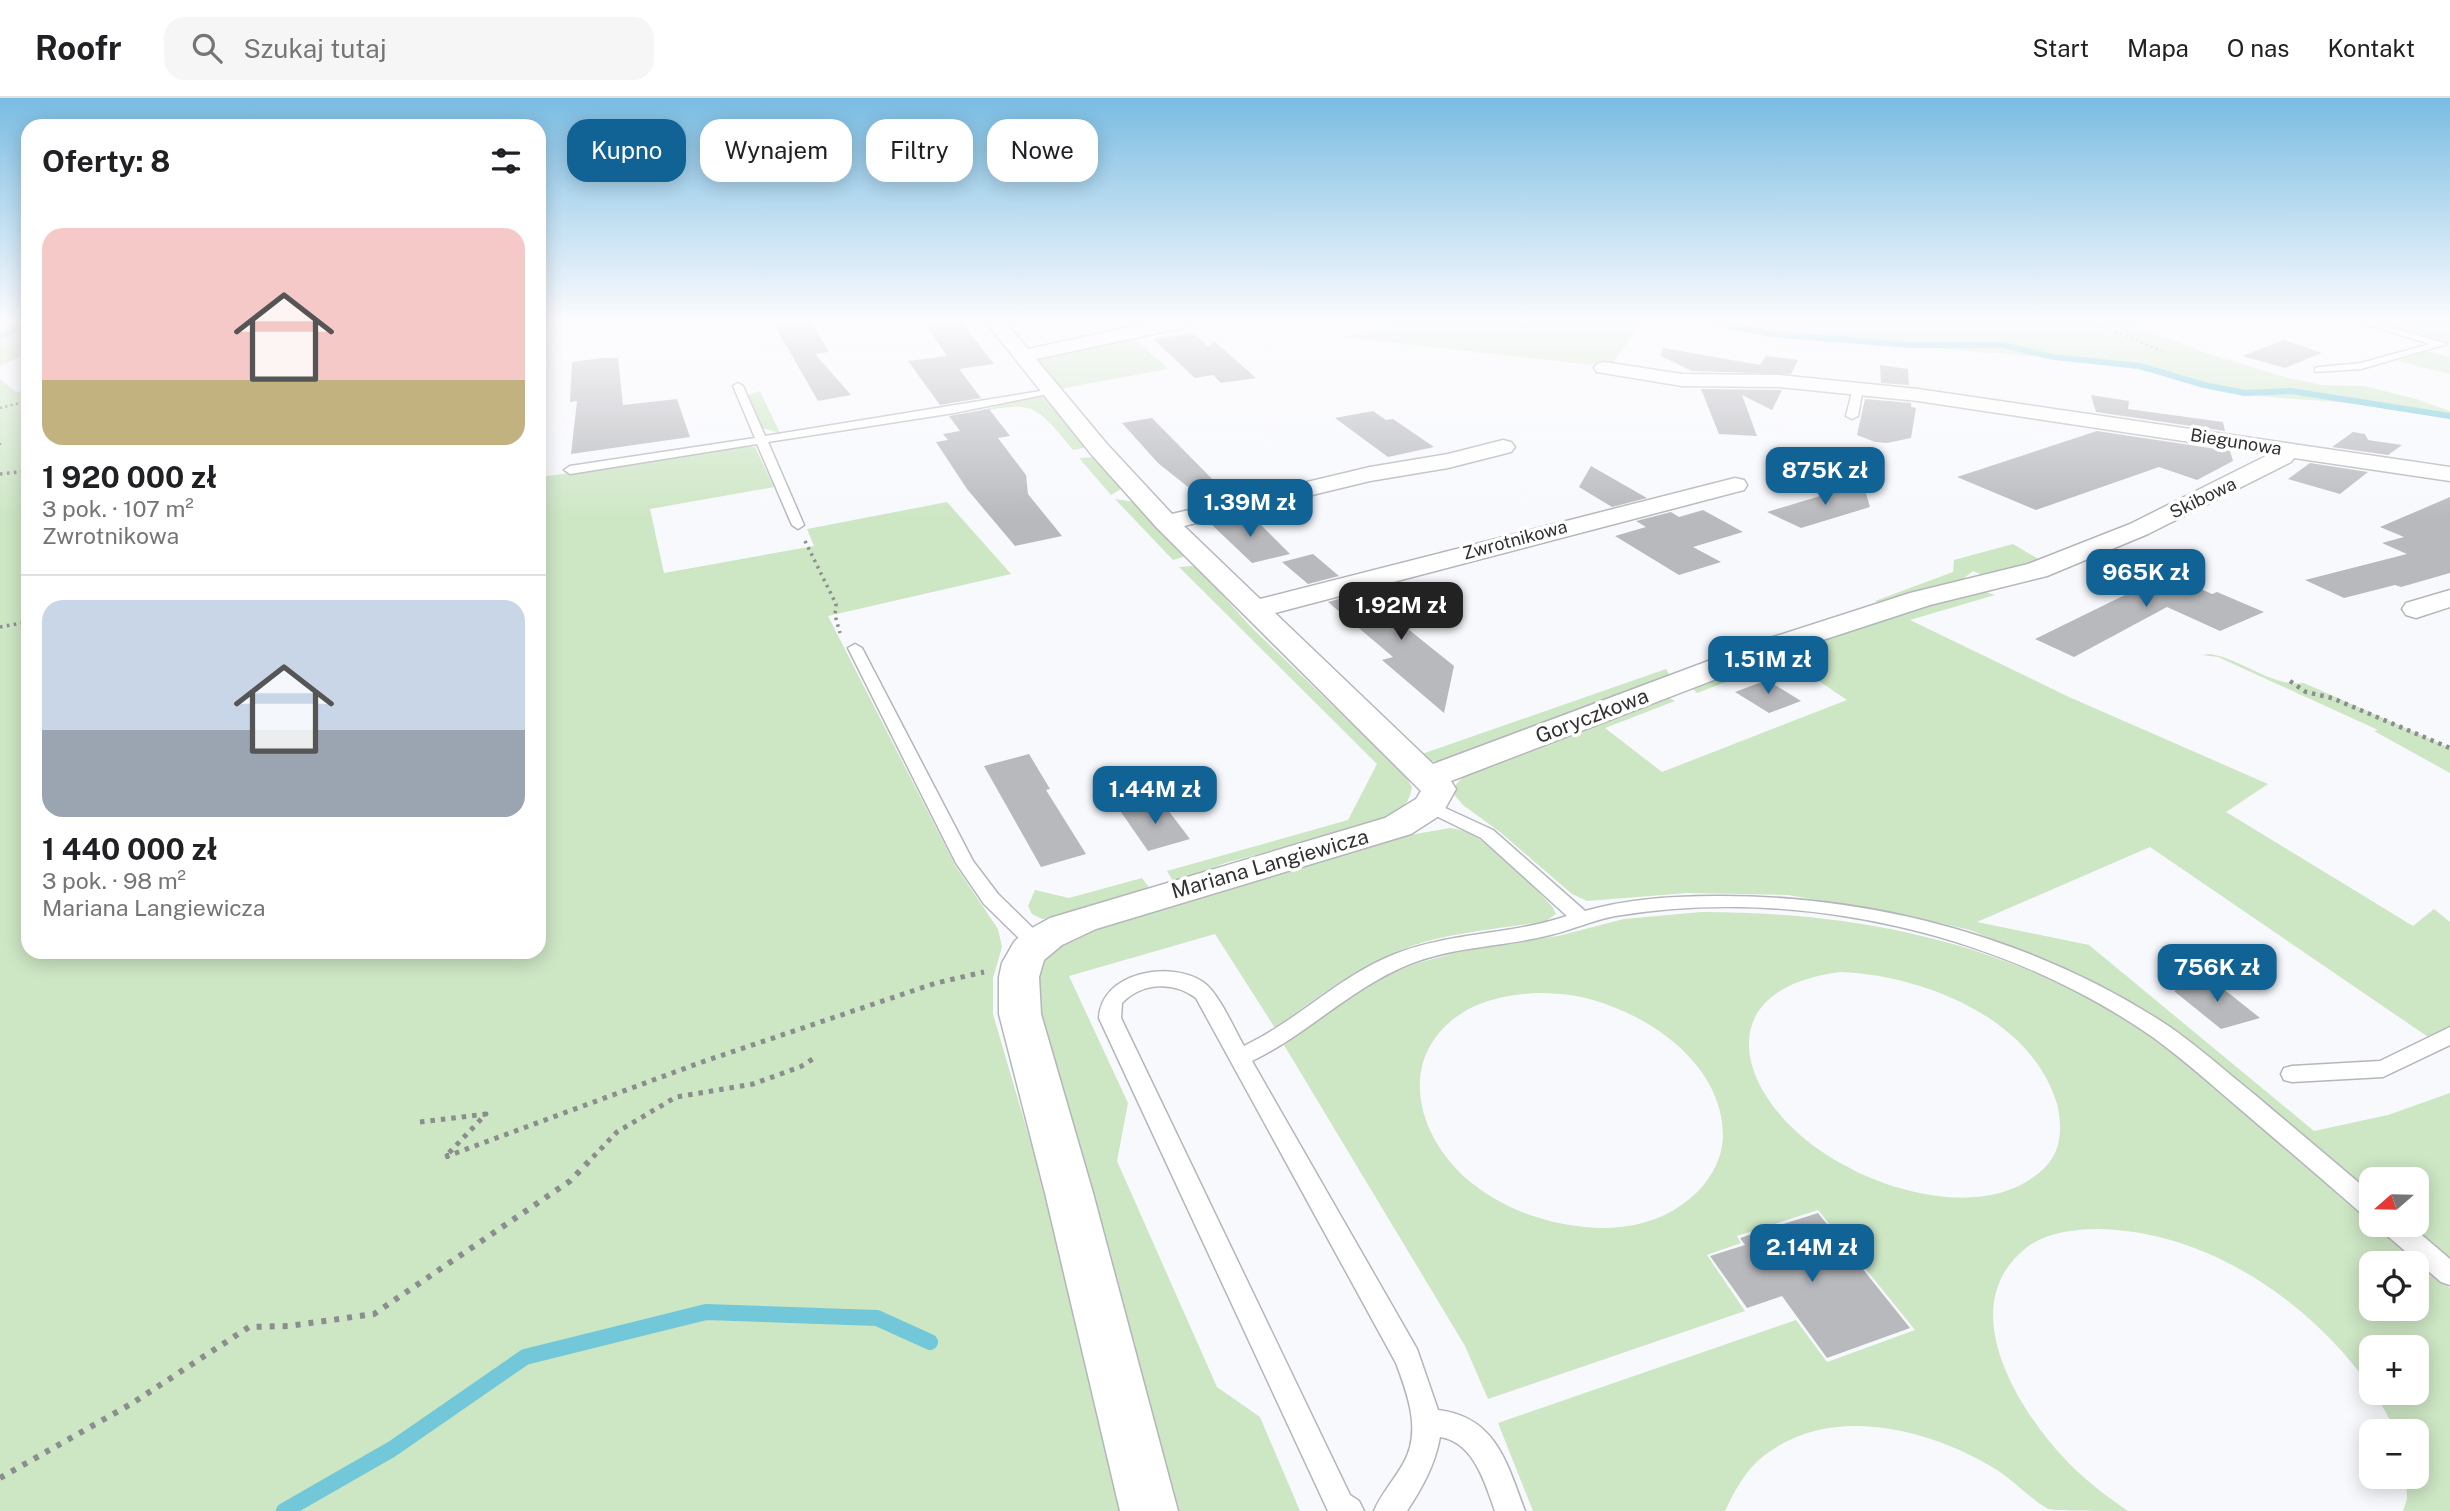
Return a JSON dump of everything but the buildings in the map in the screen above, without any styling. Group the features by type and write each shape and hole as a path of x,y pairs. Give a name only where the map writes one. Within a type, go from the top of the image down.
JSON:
{"street":[{"path":"1050,387 1099,449 1166,523 1255,609 1429,792"},
{"name":"Biegunowa","path":"1844,387 1987,404 2450,474"},
{"path":"1166,523 1370,474 1448,461 1503,447"},
{"name":"Skibowa","path":"1997,580 2038,570 2139,529 2266,467 2283,457 2284,450"},
{"name":"Zwrotnikowa","path":"1255,609 1735,485"},
{"name":"Goryczkowa","path":"1429,792 1778,645 1920,599 1997,580"},
{"path":"2416,609 2450,598"},
{"name":"Mariana Langiewicza","path":"1029,953 1082,920 1398,826 1429,792"},
{"path":"1029,953 1017,986 1020,1014 1069,1193 1149,1511"}],"lane":[{"path":"738,387 798,525"},
{"path":"1852,416 1858,388"},
{"path":"570,470 954,410 1053,391"},
{"path":"855,648 965,863 1029,953"},
{"path":"1429,792 1487,834 1581,918"},
{"path":"1239,1058 1280,1037 1347,988 1401,959 1430,949 1550,928 1617,909 1693,901 1789,904 1866,914 1934,929 1983,944 2086,988 2149,1024 2211,1070 2359,1197"},
{"path":"1349,1511 1340,1505 1110,1018 1113,1000 1127,987 1157,977 1176,978 1194,985 1203,993 1408,1358 1428,1422 1426,1447 1419,1469 1390,1511"},
{"path":"2292,1074 2383,1069 2450,1035"},
{"path":"2406,1237 2450,1275"},
{"path":"1428,1422 1465,1430 1478,1443 1498,1480 1510,1511"}],"path":[{"path":"0,408 21,403"},
{"path":"0,474 21,472"},
{"path":"798,525 836,604 835,615 839,631 845,642 855,648"},
{"path":"0,627 21,623"},
{"path":"2290,681 2306,692 2332,698 2450,748"},
{"path":"420,1122 486,1114 445,1157 715,1057 1029,953"},
{"path":"0,1478 131,1404 249,1327 289,1326 374,1314 570,1181 617,1132 676,1097 753,1084 800,1067 816,1057"}],"green space":[{"path":"0,387 21,391 21,959 546,959 546,476 739,446 755,447 774,487 650,509 664,573 814,546 807,529 947,502 1011,574 828,616 955,865 998,929 1002,947 993,978 993,1014 1046,1195 1124,1511 0,1511"},
{"path":"2205,387 2368,387 2450,411 2450,418 2349,403"},
{"path":"760,391 780,433 758,427 746,396"},
{"path":"1027,398 1049,399 1088,447 1073,450 1048,421 1028,408 1005,408 967,414"},
{"path":"1096,457 1123,488 1111,495 1079,458"},
{"path":"1115,499 1135,502 1186,556 1173,560"},
{"path":"2013,544 2040,560 1988,577 1973,571 1958,583 1884,604 1875,601 1953,572 1954,560"},
{"path":"1179,567 1198,568 1250,626 1404,774 1412,787 1409,798 1399,811 1384,821 1225,863 1174,883 1167,871 1348,820 1377,764"},
{"path":"1982,591 1995,595 1910,620 2069,697 2268,784 2226,812 2413,926 2434,909 2450,922 2450,1027 2431,1039 2150,847 1977,922 2089,945 2314,1131 2388,1115 2450,1093 2450,1259 2424,1237 2429,1237 2429,1167 2359,1167 2359,1183 2194,1045 2157,1021 2057,966 1970,930 1902,914 1788,895 1687,893 1587,901 1572,894 1500,832 1463,805 1452,792 1470,771 1664,695 1675,701 1605,728 1662,772 1847,700 1801,669 1770,665 1697,693 1691,687 1853,626"},
{"path":"2210,654 2234,661 2280,681 2304,683 2450,748 2450,773 2374,731 2378,730 2218,657 2202,655"},
{"path":"1666,669 1671,677 1443,762 1431,761 1422,754"},
{"path":"1450,828 1464,831 1491,847 1552,906 1556,914 1546,921 1454,935 1403,949 1346,979 1275,1028 1215,934 1069,976 1128,1103 1117,1161 1217,1387 1260,1417 1300,1511 1166,1511 1034,1010 1036,965 1049,950 1090,928 1398,837"},
{"path":"1142,878 1151,890 1053,918 1042,919 1032,914 1028,906 1035,890 1069,898"},
{"path":"1701,912 1822,919 1881,927 1939,940 1996,958 2051,980 2105,1007 2157,1040 2240,1104 2359,1209 2359,1237 2391,1237 2407,1251 2359,1251 2359,1321 2429,1321 2429,1270 2450,1288 2450,1511 2403,1511 2407,1489 2429,1489 2429,1419 2389,1419 2382,1405 2429,1405 2429,1335 2359,1335 2359,1373 2318,1327 2252,1276 2216,1257 2177,1242 2138,1233 2097,1229 2060,1233 2026,1248 2005,1271 1995,1298 1994,1326 2000,1355 2012,1383 2045,1436 2078,1472 2128,1511 2048,1509 2010,1479 1971,1455 1912,1434 1850,1426 1820,1430 1791,1439 1765,1455 1747,1473 1725,1511 1533,1511 1498,1423 1796,1320 1827,1362 1915,1330 1818,1210 1737,1236 1741,1243 1707,1255 1745,1311 1488,1399 1465,1346 1284,1045 1355,994 1387,975 1418,963 1473,948 1558,936 1624,919","holes":["1840,972 1872,975 1938,992 1999,1025 2024,1047 2044,1073 2059,1112 2060,1128 2056,1151 2038,1174 2014,1188 1988,1196 1946,1197 1899,1188 1855,1171 1827,1155 1797,1132 1773,1105 1756,1077 1749,1049 1752,1023 1768,1000 1796,983","1535,993 1571,995 1616,1008 1660,1032 1698,1067 1711,1088 1720,1111 1722,1148 1707,1180 1682,1205 1662,1216 1630,1226 1585,1227 1540,1218 1512,1208 1485,1193 1454,1166 1438,1146 1427,1123 1421,1100 1420,1077 1426,1054 1439,1033 1459,1015 1477,1005"]}],"waterway":[{"path":"2214,387 2245,393 2291,391 2450,416"},
{"path":"284,1511 392,1449 525,1357 706,1312 877,1318 930,1342"}]}
